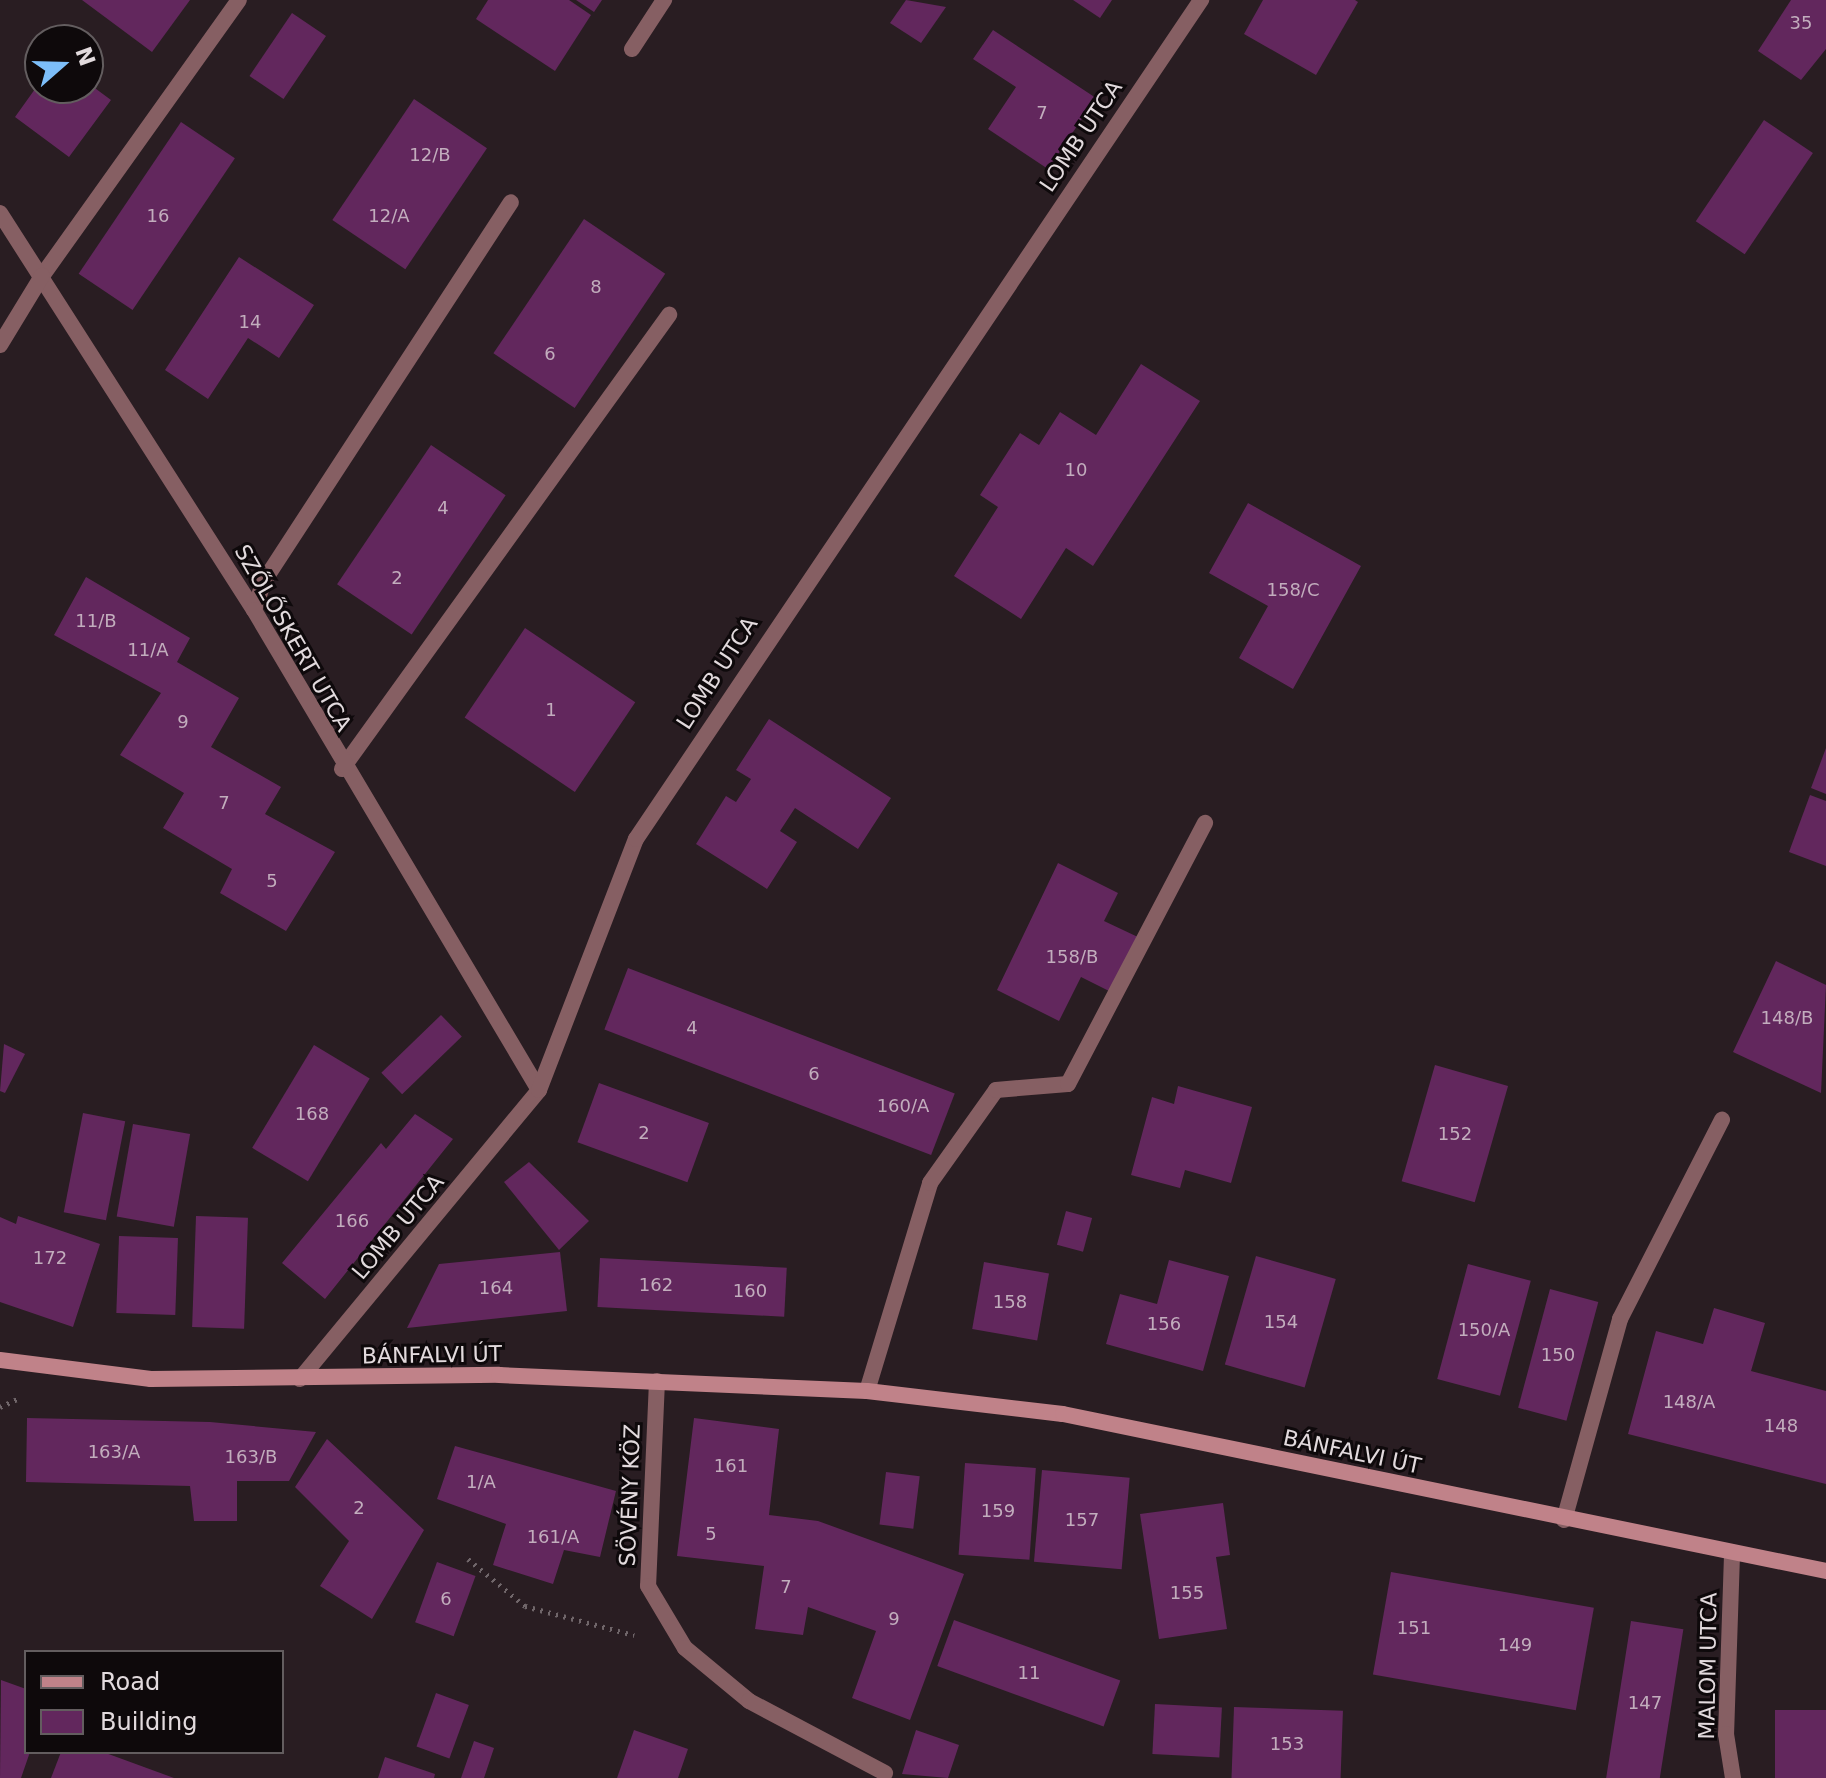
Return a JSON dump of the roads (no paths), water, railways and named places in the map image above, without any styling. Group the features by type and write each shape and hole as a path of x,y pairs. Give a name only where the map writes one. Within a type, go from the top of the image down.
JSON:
{"street":[{"path":"0,345 42,276 239,0"},
{"path":"632,49 664,0"},
{"name":"LOMB UTCA","path":"300,1379 539,1090 636,839 1201,0"},
{"path":"254,610 264,581 511,202"},
{"name":"SZŐLŐSKERT UTCA","path":"0,213 254,610 342,769 539,1090"},
{"path":"342,769 669,315"},
{"path":"867,1391 930,1183 996,1090 1068,1084 1205,823"},
{"path":"1564,1520 1620,1319 1722,1120"},
{"name":"BÁNFALVI ÚT","path":"0,1360 151,1379 657,1381 867,1391 1063,1414 1732,1555 1826,1571"},
{"name":"SÖVÉNY KÖZ","path":"657,1381 648,1586 685,1648 749,1701 885,1773"},
{"name":"MALOM UTCA","path":"1732,1555 1726,1734 1733,1778"}]}
